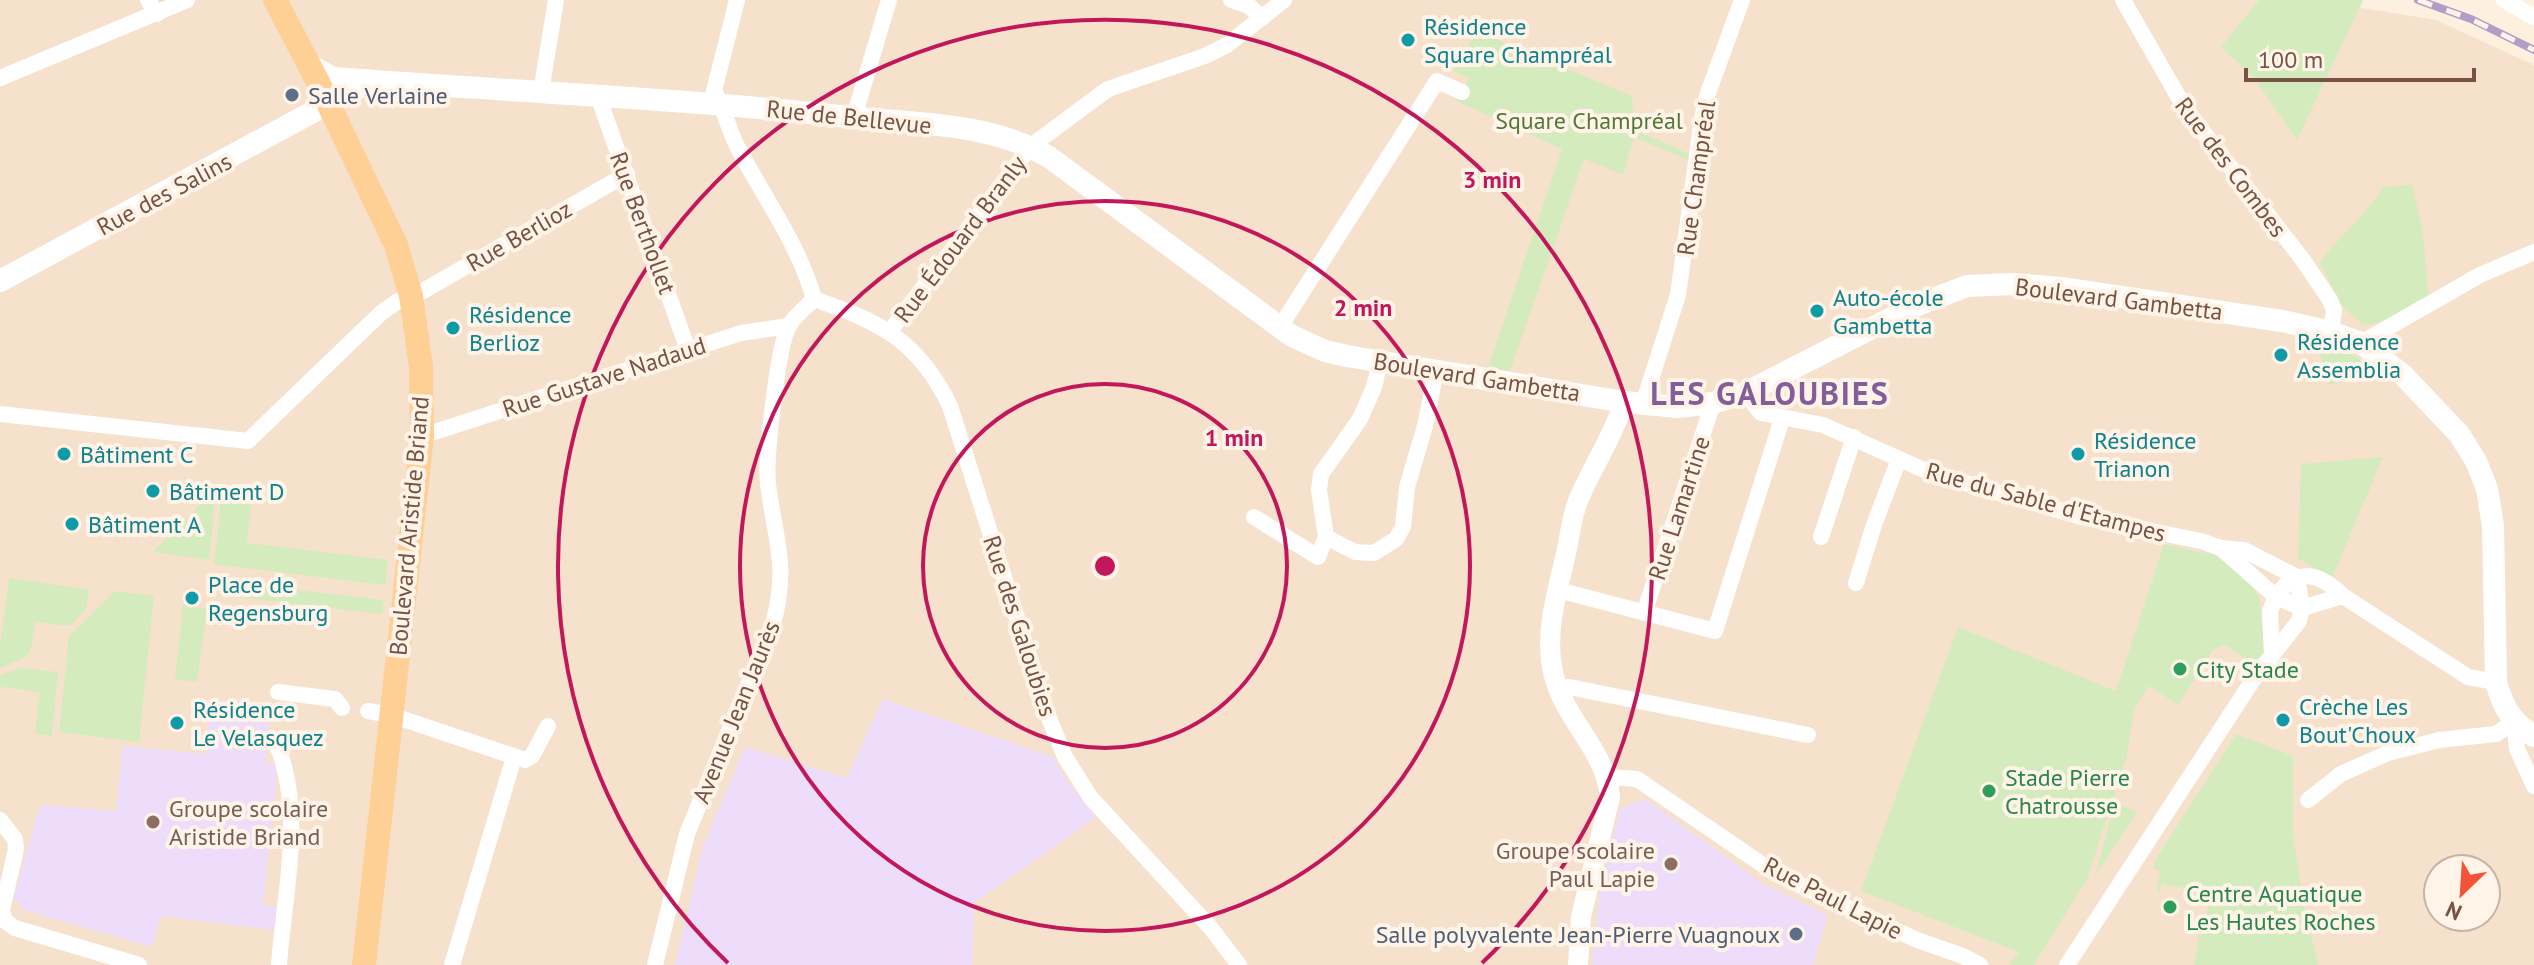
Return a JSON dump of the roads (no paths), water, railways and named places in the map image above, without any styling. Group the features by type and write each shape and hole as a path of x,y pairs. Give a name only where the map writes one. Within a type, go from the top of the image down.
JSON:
{"main road":[{"name":"Boulevard Aristide Briand","path":"275,0 388,225 411,296 421,367 422,436 380,713 364,965"},
{"name":"Rue de Bellevue","path":"309,65 333,78 854,117 980,131 1031,146"},
{"path":"327,104 370,81"},
{"name":"Rue des Salins","path":"0,281 327,104"},
{"name":"Boulevard Gambetta","path":"1031,146 1292,336 1325,351 1634,403 1673,407 1713,403 1745,393 1915,306 1975,285 2061,288 2282,321 2331,332 2361,343 2432,402 2459,434 2476,461 2487,489 2493,526 2496,682 2502,706 2514,722 2534,736"}],"street":[{"path":"0,78 153,7 187,0"},
{"path":"541,92 556,0"},
{"path":"737,0 714,91 736,144 807,272 814,299 788,326"},
{"path":"854,117 889,0"},
{"path":"1231,0 1249,6 1262,18"},
{"path":"1031,146 1108,89 1205,56 1227,45 1284,0"},
{"name":"Rue Champréal","path":"1634,403 1678,295 1702,118 1742,0"},
{"name":"Rue des Combes","path":"2123,0 2186,110 2303,260 2330,300 2334,310 2331,332"},
{"path":"2504,0 2534,17"},
{"path":"1280,327 1437,81 1462,92"},
{"name":"Rue Berthollet","path":"598,96 688,350"},
{"name":"Rue Édouard Branly","path":"890,331 1031,146"},
{"name":"Rue Berlioz","path":"0,414 248,441 381,313 627,174"},
{"path":"2361,343 2480,275 2534,252"},
{"name":"Rue des Galoubies","path":"814,299 859,314 890,331 936,377 950,406 1047,713 1073,773 1091,798 1210,927 1239,965"},
{"name":"Rue Gustave Nadaud","path":"422,436 749,330 788,326"},
{"name":"Avenue Jean Jaurès","path":"655,965 687,834 778,606 782,567 766,464 788,326"},
{"path":"1254,517 1318,557 1326,537 1319,490 1321,474 1360,419 1374,387 1380,362"},
{"path":"1326,537 1355,552 1374,553 1396,539 1403,527 1407,487 1425,426 1436,371"},
{"name":"Rue du Sable d'Etampes","path":"1745,393 1761,413 1823,425 1931,473 2082,517 2201,541 2221,548 2244,550 2297,577 2313,575 2468,677 2496,682"},
{"path":"1578,965 1581,917 1608,812 1608,777 1559,690 1550,648 1550,624 1577,503 1616,426 1634,403"},
{"name":"Rue Lamartine","path":"1644,613 1713,403"},
{"path":"1558,590 1715,631 1782,419"},
{"path":"1821,537 1854,437"},
{"path":"1856,583 1899,459"},
{"name":"Rue du Sable d'Etampes","path":"2221,548 2276,597 2302,608"},
{"path":"2067,965 2173,802 2299,621 2302,608 2297,577 2283,586 2270,611 2272,656"},
{"path":"2302,608 2343,596"},
{"path":"1559,690 1569,687 1808,735"},
{"path":"278,692 335,699 342,708"},
{"path":"380,713 525,760 532,756 548,726"},
{"path":"2308,800 2341,774 2388,753 2439,740 2496,734 2514,722 2517,749 2534,786"},
{"path":"277,745 285,764 291,818 279,965"},
{"path":"452,965 514,757"},
{"name":"Rue Paul Lapie","path":"1608,777 1637,779 1776,874 1917,940 1980,965"},
{"path":"0,820 15,839 16,849 2,910 5,921 15,928 139,965"}],"railway":[{"path":"2418,0 2471,19 2534,50"}],"place":[{"name":"Résidence Square Champréal","path":"1408,40"},
{"name":"Salle Verlaine","path":"292,95"},
{"name":"Auto-école Gambetta","path":"1817,311"},
{"name":"Résidence Berlioz","path":"453,328"},
{"name":"Résidence Assemblia","path":"2281,355"},
{"name":"Bâtiment C","path":"64,454"},
{"name":"Résidence Trianon","path":"2078,454"},
{"name":"Bâtiment D","path":"153,491"},
{"name":"Bâtiment A","path":"72,524"},
{"name":"Place de Regensburg","path":"192,598"},
{"name":"City Stade","path":"2180,669"},
{"name":"Crèche Les Bout'Choux","path":"2283,720"},
{"name":"Résidence Le Velasquez","path":"177,723"},
{"name":"Stade Pierre Chatrousse","path":"1989,791"},
{"name":"Groupe scolaire Aristide Briand","path":"153,822"},
{"name":"Groupe scolaire Paul Lapie","path":"1671,864"},
{"name":"Centre Aquatique Les Hautes Roches","path":"2170,907"},
{"name":"Salle polyvalente Jean-Pierre Vuagnoux","path":"1796,934"}],"district":[{"name":"LES GALOUBIES","path":"1770,393"}],"park label":[{"name":"Square Champréal","path":"1589,120"}]}
